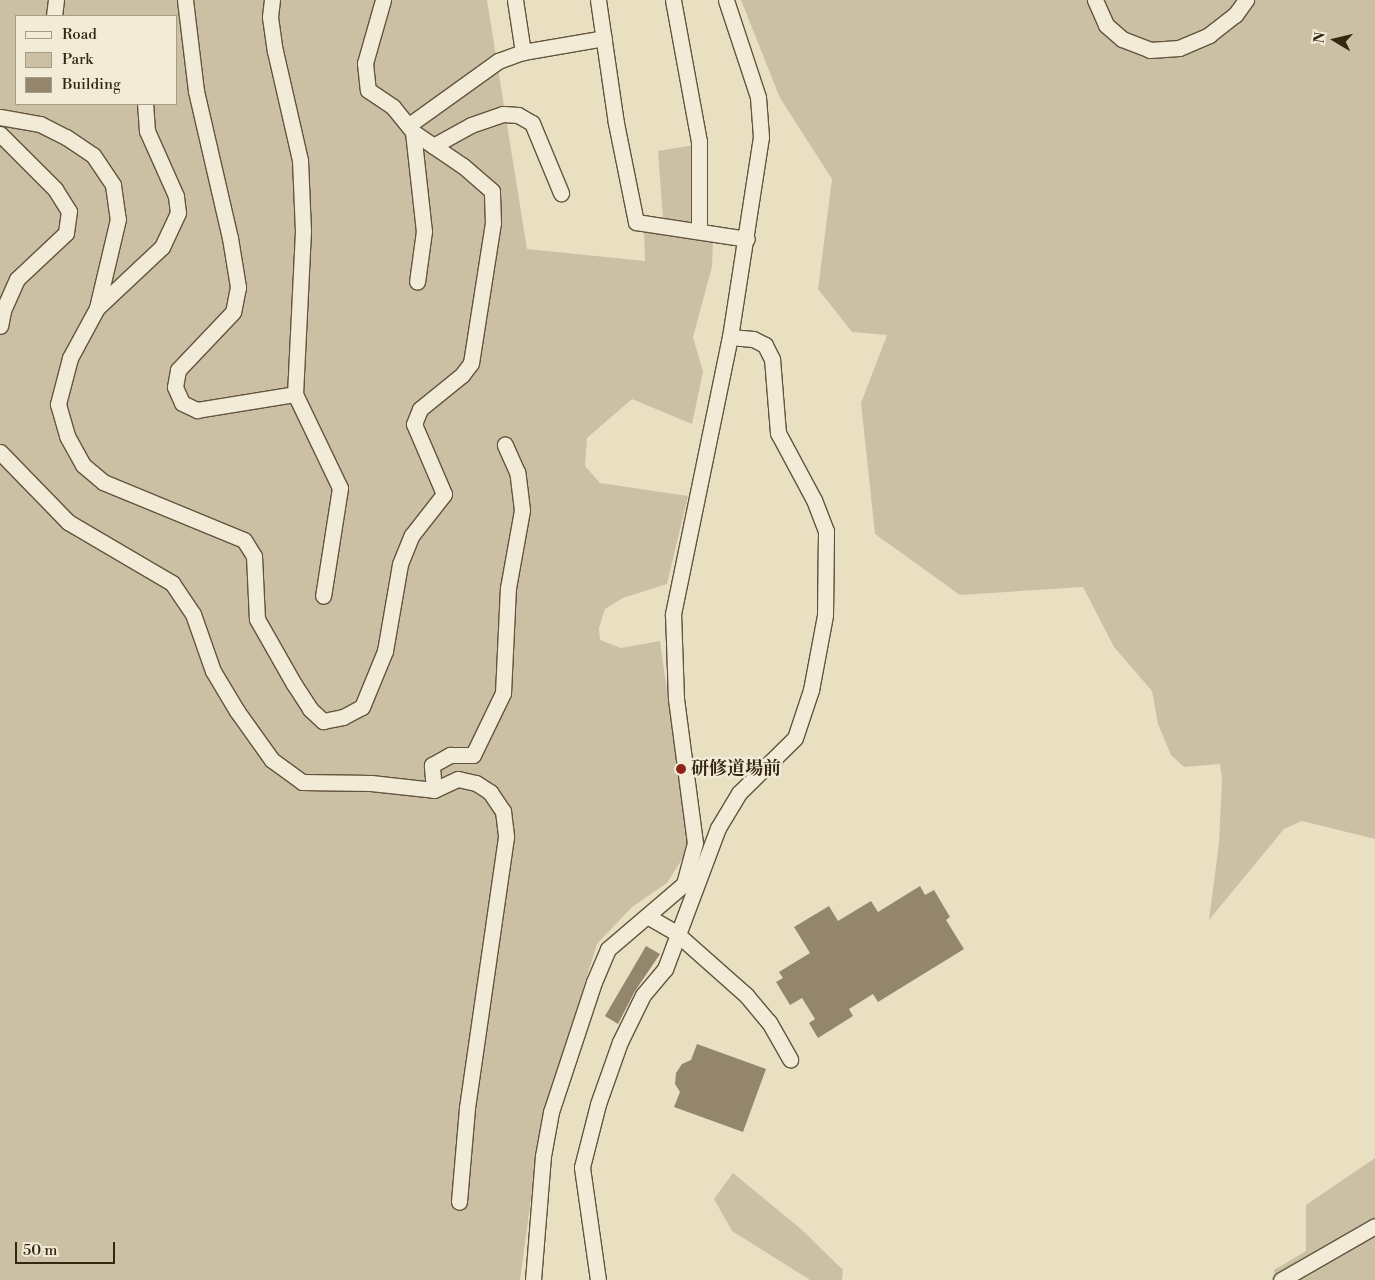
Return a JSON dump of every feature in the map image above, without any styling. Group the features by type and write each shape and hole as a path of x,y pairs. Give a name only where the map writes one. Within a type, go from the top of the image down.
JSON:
{"street":[{"path":"54,15 56,0"},
{"path":"185,0 196,91 230,238 238,287 233,312 178,370 175,387 182,403 197,410 295,394"},
{"path":"272,0 270,17 275,51 300,160 303,231 295,394 340,488 323,596"},
{"path":"0,118 40,124 66,137 93,155 113,185 118,219 97,308 70,358 58,404 61,423 79,458 103,482 244,540 254,556 257,619 273,649 310,709 323,721 343,717 362,707 385,652 400,564 412,534 444,494 414,424 420,409 462,375 471,363 493,223 492,191 463,166 411,129 393,107 368,90 365,63 383,0"},
{"path":"515,0 523,52"},
{"path":"598,0 616,123 636,222 747,239"},
{"path":"672,0 699,141 699,231"},
{"path":"533,1280 543,1156 551,1112 594,982 608,949 626,930 647,916 684,884 695,843 676,699 673,614 730,337 758,166 760,116 758,97 726,0"},
{"path":"1095,0 1106,25 1122,39 1150,50 1179,48 1209,35 1235,15 1246,0"},
{"path":"411,129 498,62 523,52 604,38"},
{"path":"97,308 162,247 172,232 178,213 176,196 147,131 145,105"},
{"path":"433,146 471,125 503,114 518,115 532,123 561,193"},
{"path":"411,129 424,231 417,282"},
{"path":"0,134 55,189 69,212 66,233 17,279 3,311 0,326"},
{"path":"598,1280 582,1167 598,1104 620,1042 643,995 665,969 676,933 718,828 739,793 795,738 811,690 825,615 826,531 814,500 778,433 772,359 766,345 753,339 730,337"},
{"path":"434,790 432,765 450,755 473,755 503,693 508,588 522,510 517,472 505,445"},
{"path":"0,452 68,522 172,582 193,614 213,671 272,760 302,782 371,783 434,790 458,779 476,783 490,792 503,811 506,837 467,1108 459,1202"},
{"path":"647,916 676,933 746,995 769,1022 790,1059"},
{"path":"1282,1280 1375,1226"}],"green space":[{"path":"0,0 487,0 527,249 645,261 644,231 664,233 658,151 694,145 698,239 713,241 712,267 693,337 703,372 692,424 632,399 587,438 585,466 600,483 688,496 667,584 623,598 605,609 599,628 600,640 621,648 660,641 689,848 667,883 632,907 597,944 541,1124 520,1280 0,1280"},
{"path":"741,0 1375,0 1375,839 1302,821 1284,829 1209,920 1219,843 1222,779 1220,764 1184,767 1171,755 1158,724 1152,691 1114,647 1083,587 960,595 875,534 861,403 887,335 852,332 818,289 832,179 780,98"},
{"path":"1375,1158 1375,1280 1276,1280 1274,1270 1306,1251 1306,1205"},
{"path":"733,1173 801,1229 843,1270 842,1280 810,1280 732,1231 714,1199"}],"building":[{"path":"920,886 925,895 934,890 950,917 946,920 964,949 878,1002 873,994 849,1009 853,1016 818,1038 809,1023 815,1019 802,998 790,1005 776,982 783,978 779,972 810,953 794,927 829,906 838,921 871,901 878,912"},
{"path":"646,946 660,954 635,991 618,1024 605,1016"},
{"path":"697,1044 766,1069 743,1132 674,1107 680,1092 675,1084 676,1073 682,1064 691,1060"}],"place":[{"name":"研修道場前","path":"681,769"}]}
